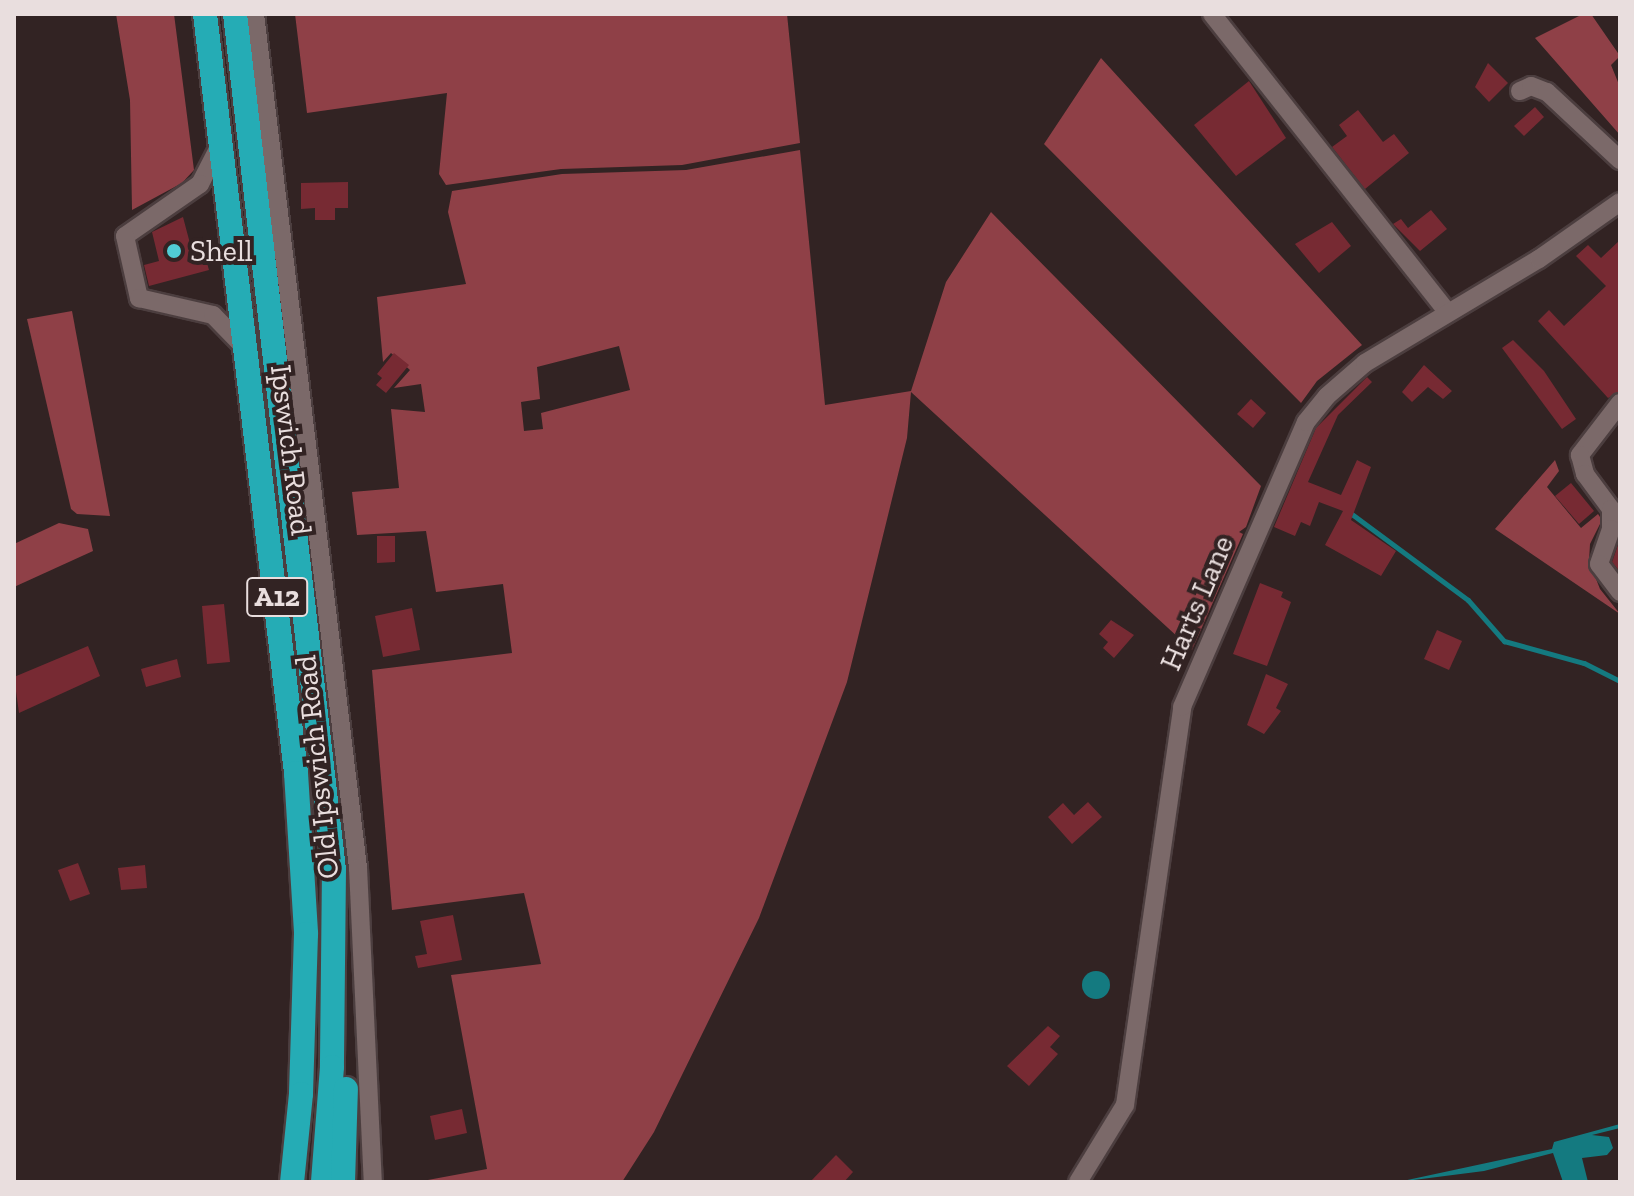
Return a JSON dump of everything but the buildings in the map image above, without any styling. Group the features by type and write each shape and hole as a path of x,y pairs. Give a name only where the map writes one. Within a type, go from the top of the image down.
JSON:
{"highway":[{"name":"Ipswich Road","path":"205,14 291,715 305,919 301,1094 292,1182"},
{"name":"Ipswich Road","path":"235,14 327,787 336,960 323,1182"},
{"name":"A12","path":"336,960 347,1001 343,1182"}],"street":[{"name":"Old Ipswich Road","path":"255,14 358,868 373,1182"},
{"path":"1212,14 1447,312"},
{"path":"1520,91 1538,86 1547,92 1620,160"},
{"path":"220,144 200,184 125,236 139,298 213,315 245,348"},
{"name":"Harts Lane","path":"1078,1182 1125,1105 1182,707 1292,448 1306,422 1345,378 1447,312 1539,259 1620,202"},
{"path":"1620,403 1580,455 1585,474 1611,509 1611,529 1599,564 1620,592"}],"shaded area":[{"path":"116,14 174,14 194,170 182,183 132,210 130,100"},
{"path":"295,14 787,14 800,143 682,165 561,169 446,185 439,174 447,93 307,113"},
{"path":"1583,14 1591,14 1620,56 1611,65 1620,87 1620,135 1535,38"},
{"path":"1101,58 1362,345 1317,381 1301,403 1044,144"},
{"path":"800,150 825,405 911,391 946,282 991,212 1261,486 1246,527 1239,532 1243,534 1192,650 911,392 907,438 847,682 759,918 654,1132 622,1182 417,1182 487,1169 451,975 541,964 524,893 392,910 372,670 512,653 503,584 436,592 426,531 357,535 352,492 399,488 391,409 425,412 421,384 394,388 410,370 391,353 383,362 377,297 466,284 448,212 452,191 562,174 686,170","holes":["619,346 630,390 541,413 543,429 524,431 521,402 540,399 537,367"]},
{"path":"72,311 110,516 77,514 71,509 27,319"},
{"path":"1555,460 1559,471 1547,487 1581,528 1598,514 1602,520 1590,544 1589,561 1600,589 1620,614 1495,529"},
{"path":"59,523 88,529 93,551 14,587 14,544"}],"water":[{"path":"1096,971 1106,975 1110,985 1106,995 1096,999 1086,995 1082,985 1086,975"},
{"path":"1620,1124 1620,1128 1592,1135 1609,1137 1613,1148 1607,1155 1582,1158 1588,1182 1563,1182 1553,1153 1484,1171 1398,1182 1552,1149 1554,1142"}],"waterway":[{"path":"1349,512 1468,600 1504,641 1584,663 1620,681"}],"place":[{"name":"Shell","path":"174,251"}]}
